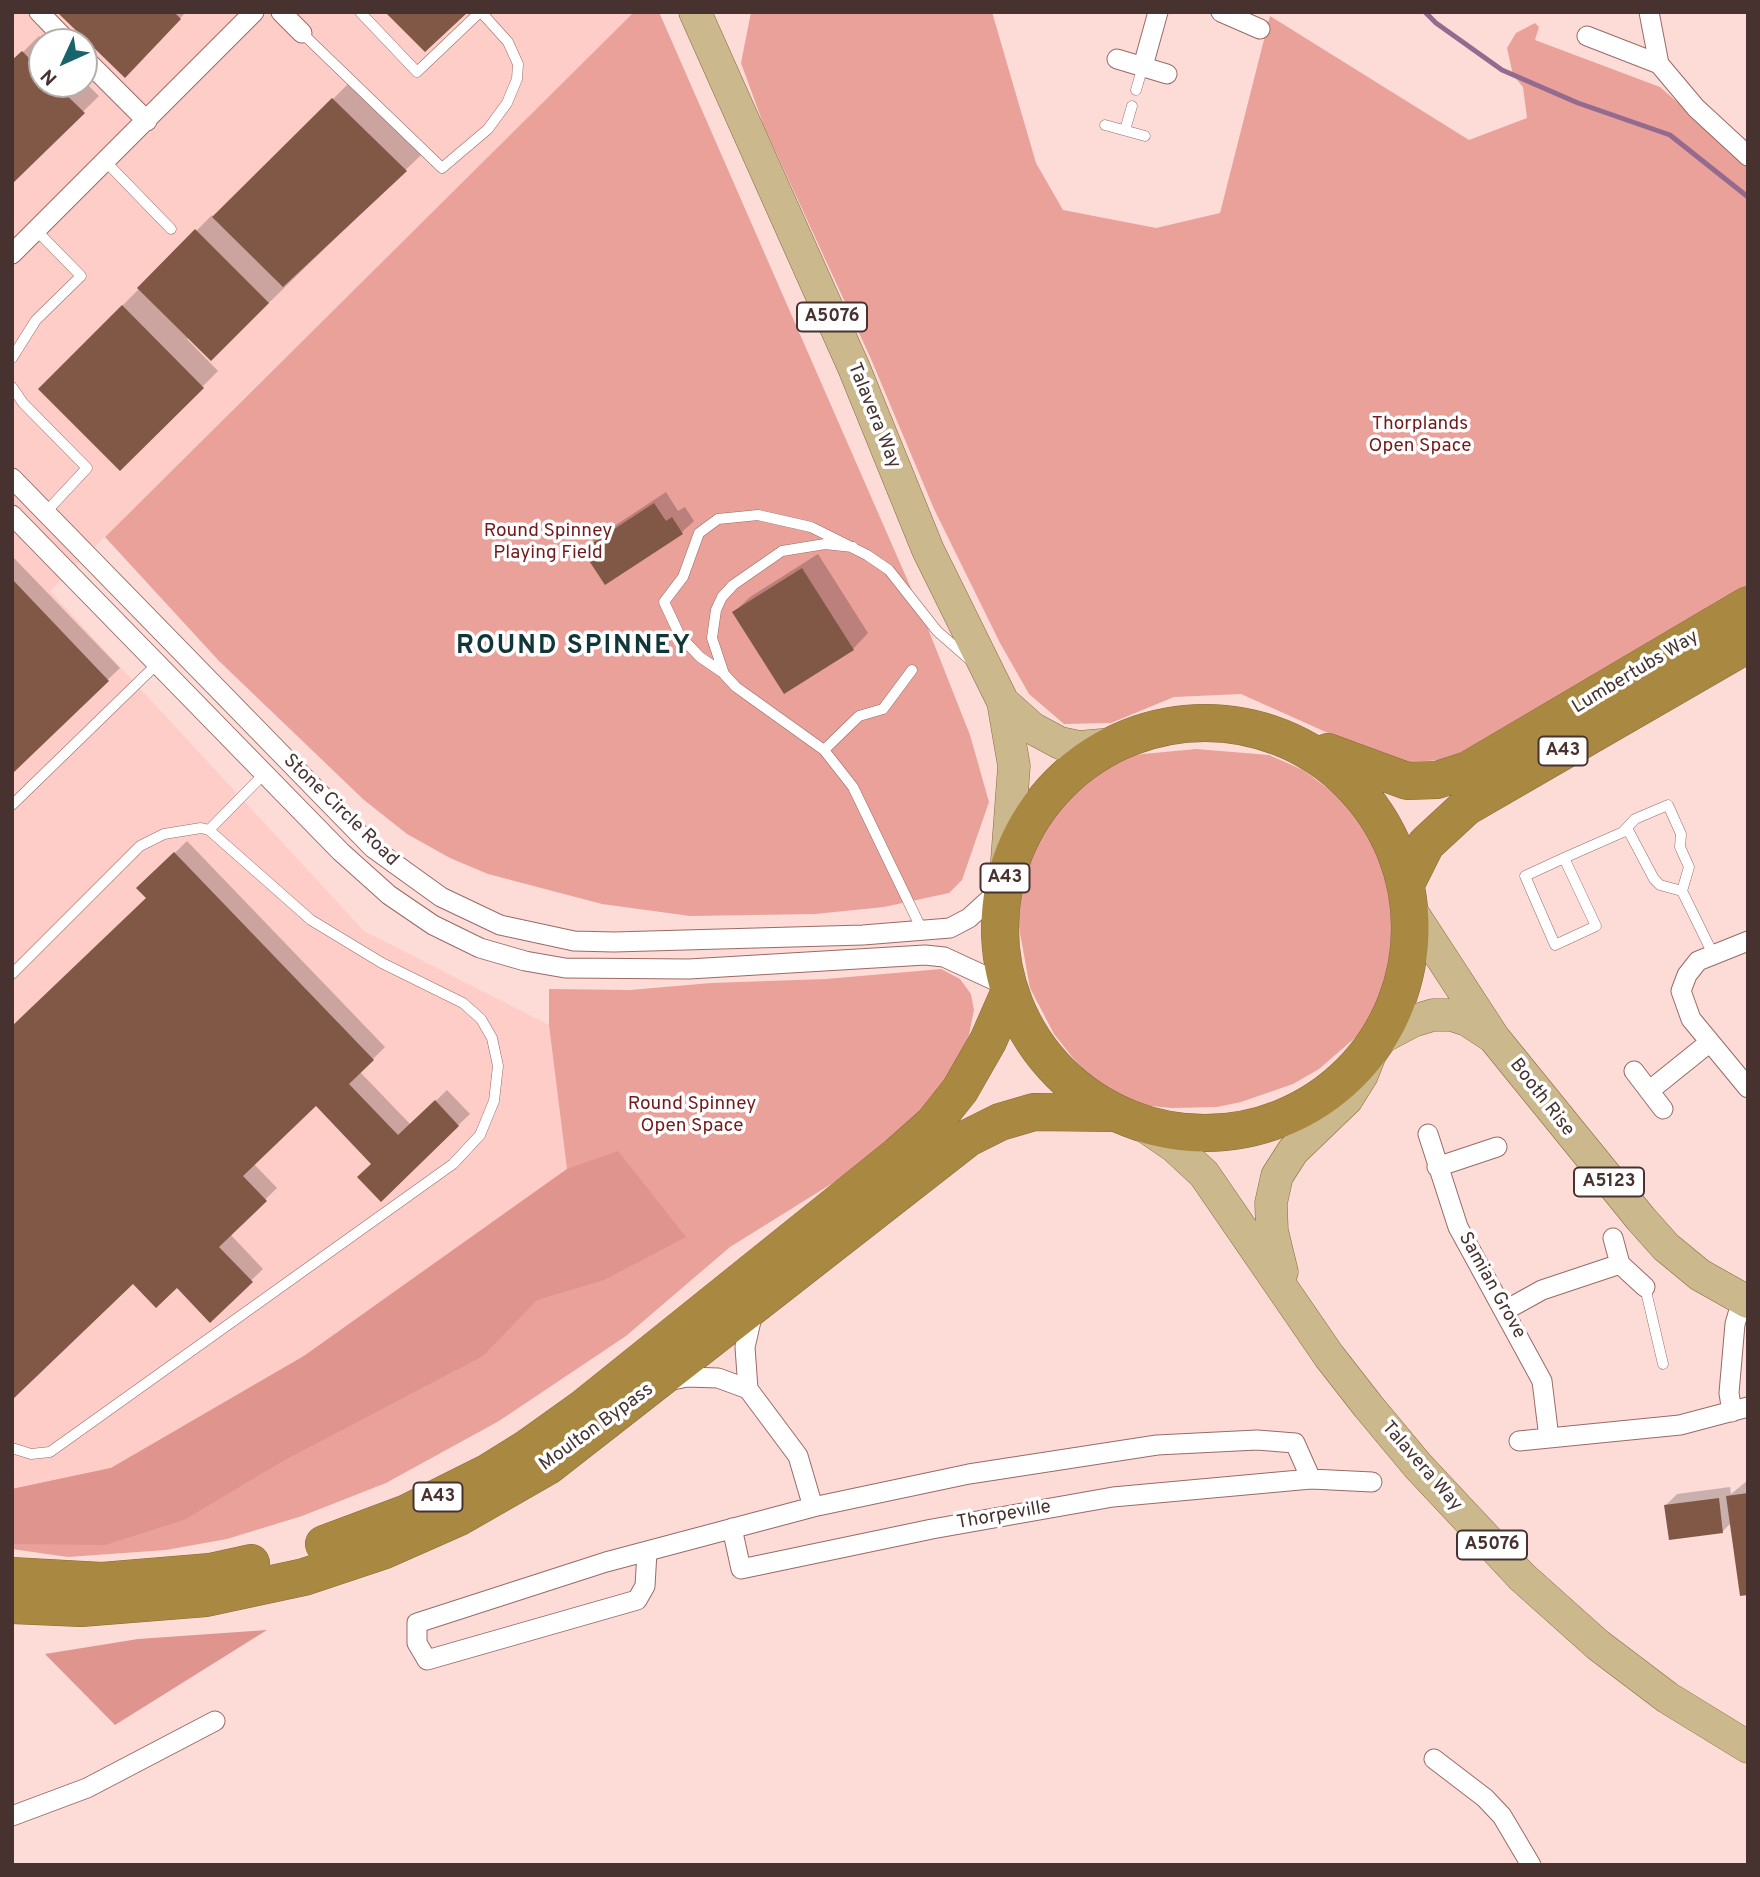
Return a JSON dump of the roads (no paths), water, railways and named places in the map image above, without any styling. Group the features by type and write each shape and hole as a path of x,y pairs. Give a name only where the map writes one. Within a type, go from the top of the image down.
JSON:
{"highway":[{"name":"Lumbertubs Way","path":"1287,739 1407,780 1437,780 1468,770 1521,741 1748,605"},
{"name":"Lumbertubs Way","path":"1408,897 1426,844 1466,807 1748,644"},
{"name":"A43","path":"1199,722 1244,726 1287,739 1321,758 1351,783 1376,813 1394,848 1408,897 1410,943 1405,977 1394,1010 1375,1044 1351,1072 1326,1094 1298,1111 1267,1124 1235,1131 1202,1133 1169,1130 1127,1117 1088,1096 1062,1075 1040,1050 1022,1021 1009,989 1000,937 1005,880 1020,837 1046,797 1073,770 1113,744 1155,728 1199,722"},
{"name":"Moulton Bypass","path":"12,1576 102,1581 210,1572 287,1556 344,1538 407,1513 489,1472 582,1409 933,1124 960,1090 988,1041 1009,989"},
{"name":"Moulton Bypass","path":"12,1605 81,1608 206,1598 304,1577 369,1555 459,1517 548,1466 657,1384 968,1139 1000,1122 1034,1112 1127,1117"}],"main road":[{"name":"Talavera Way","path":"695,12 854,368 928,550 997,690 1014,766 1005,880"},
{"name":"Talavera Way","path":"997,690 1032,728 1060,743 1079,747 1113,744"},
{"name":"Booth Rise","path":"1408,897 1494,1038 1590,1160 1666,1247 1700,1275 1745,1301"},
{"name":"Booth Rise","path":"1375,1044 1413,1021 1433,1015 1452,1015 1467,1020 1494,1038"},
{"name":"Talavera Way","path":"1286,1291 1272,1231 1270,1203 1277,1176 1293,1151 1348,1099 1375,1044"},
{"name":"Talavera Way","path":"1127,1117 1175,1147 1204,1174 1329,1356 1368,1406 1444,1495 1522,1577 1598,1645 1668,1698 1748,1747"}],"street":[{"path":"39,12 54,28"},
{"path":"12,254 254,12"},
{"path":"281,12 302,33"},
{"path":"1143,66 1158,12"},
{"path":"1221,12 1261,29"},
{"path":"1649,12 1659,64"},
{"path":"1587,36 1659,64 1696,108 1748,156"},
{"path":"1117,59 1167,74"},
{"path":"98,72 147,121"},
{"name":"Stone Circle Road","path":"12,478 373,848 408,875 468,911 535,934 601,942 836,936 950,928 969,918 1005,880"},
{"name":"Stone Circle Road","path":"12,515 341,852 389,895 433,925 480,948 525,961 606,971 944,957 1009,989"},
{"path":"1748,941 1713,954 1692,967 1681,992 1685,1009 1748,1088"},
{"path":"1650,1091 1710,1042"},
{"path":"1634,1071 1663,1109"},
{"name":"Samian Grove","path":"1428,1134 1458,1227 1542,1381 1549,1438"},
{"path":"1437,1167 1497,1147"},
{"path":"1613,1238 1620,1264 1645,1287"},
{"path":"1504,1311 1542,1290 1620,1264"},
{"name":"Booth Rise","path":"1519,1441 1680,1425 1740,1410 1729,1393 1735,1324 1745,1301"},
{"path":"754,1308 745,1347 748,1389 798,1456 813,1507"},
{"path":"657,1384 687,1377 718,1378 748,1389"},
{"path":"647,1552 645,1586 637,1600 428,1660 417,1643 417,1623 606,1562 813,1507 1032,1463 1170,1444 1257,1440 1295,1443 1311,1479"},
{"name":"Thorpeville","path":"732,1528 741,1569 932,1529 1113,1497 1311,1479 1372,1482"},
{"path":"12,1816 86,1788 215,1721"},
{"path":"1434,1759 1485,1798 1502,1816 1531,1865"}],"lane":[{"path":"302,33 442,168 488,129 507,103 517,79 518,64 508,42 480,12 417,72 360,12"},
{"path":"1136,90 1143,66"},
{"path":"1125,130 1132,106"},
{"path":"1105,125 1145,136"},
{"path":"106,162 171,229"},
{"path":"12,358 36,320 81,276 37,231"},
{"path":"12,387 23,403 87,468 45,513"},
{"path":"922,930 853,787 824,750 751,701 724,674 700,657 680,636 664,602 683,577 699,533 718,519 758,514 811,527 853,547 889,570 937,631 997,690"},
{"path":"724,674 715,655 713,624 722,597 733,585 782,551 825,544 853,547"},
{"path":"12,805 157,664"},
{"path":"824,750 859,716 883,709 912,670"},
{"path":"209,830 264,774"},
{"path":"1564,858 1596,926 1555,945 1525,876 1627,828 1634,819 1668,805 1681,834 1680,847 1689,867 1682,891 1713,954"},
{"path":"1627,828 1654,879 1660,884 1682,891"},
{"path":"12,974 140,846 176,831 209,830 311,920 378,961 463,1003 481,1019 492,1038 498,1066 494,1101 480,1135 453,1164 309,1270 242,1312 50,1452 31,1454 12,1448"},
{"path":"1645,1287 1663,1364"}],"waterway":[{"path":"1425,12 1436,23 1502,70 1578,103 1670,135 1748,197"}],"district":[{"name":"ROUND SPINNEY","path":"574,648"}],"park label":[{"name":"Thorplands Open Space","path":"1420,436"},
{"name":"Round Spinney Playing Field","path":"548,543"},
{"name":"Round Spinney Open Space","path":"692,1116"}]}
